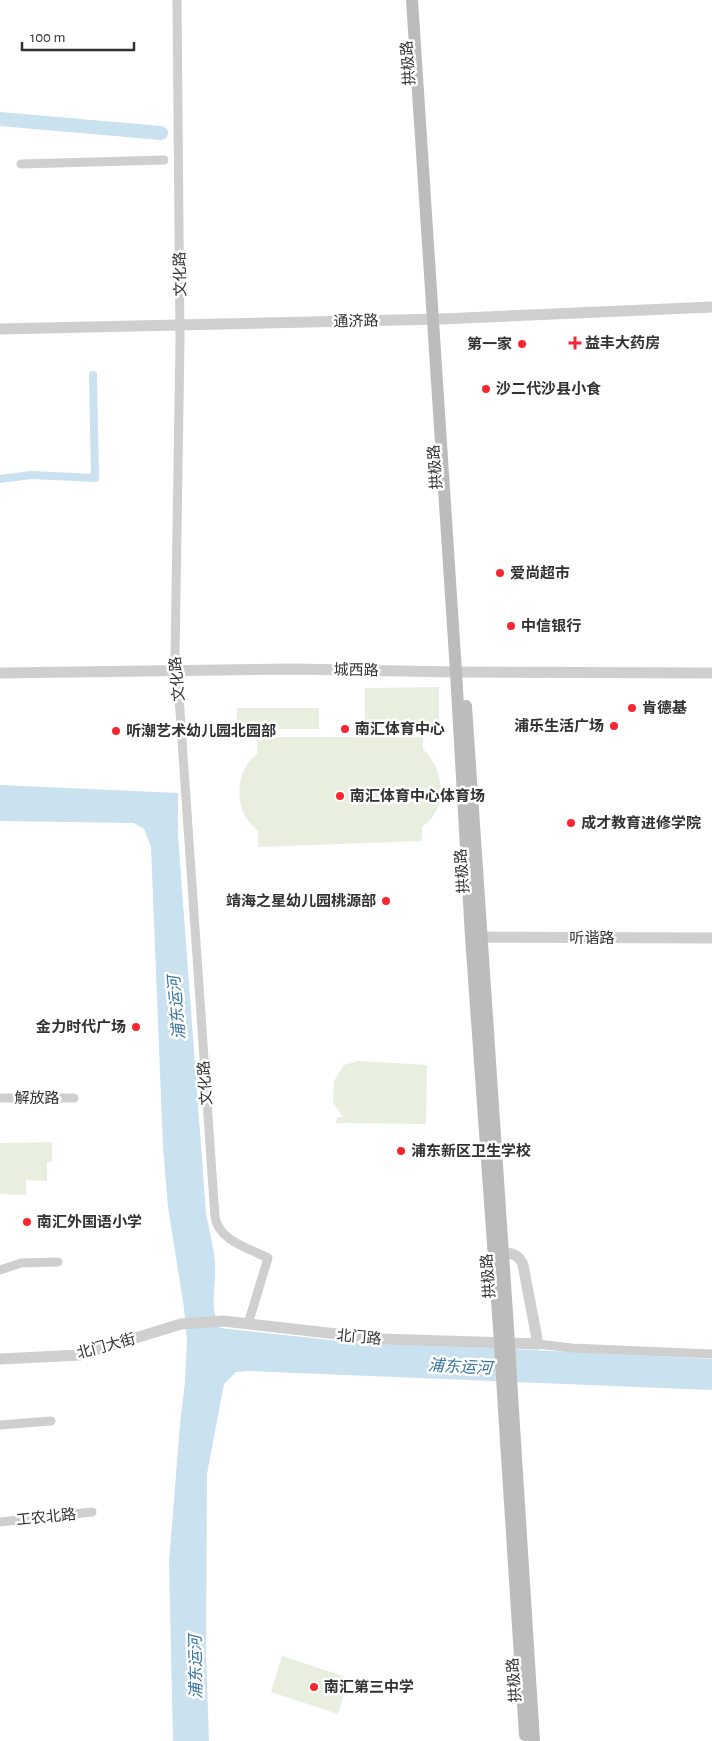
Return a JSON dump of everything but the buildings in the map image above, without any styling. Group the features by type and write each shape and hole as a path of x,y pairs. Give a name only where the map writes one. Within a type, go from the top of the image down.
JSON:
{"main road":[{"name":"拱极路","path":"412,0 437,320"},
{"name":"拱极路","path":"420,0 437,320 477,937 503,1328 534,1741"},
{"name":"拱极路","path":"477,937 502,1253 503,1328"},
{"name":"拱极路","path":"509,1410 525,1741"}],"street":[{"name":"文化路","path":"177,0 180,325 176,671 215,1217 220,1231 228,1238 268,1258 248,1324"},
{"path":"21,164 164,160"},
{"name":"通济路","path":"0,329 437,320 712,307"},
{"name":"城西路","path":"0,673 292,669 712,673"},
{"name":"听谐路","path":"477,937 712,938"},
{"name":"解放路","path":"0,1098 74,1098"},
{"path":"502,1253 515,1254 523,1265 538,1344"},
{"path":"0,1270 21,1263 58,1262"},
{"name":"北门路","path":"181,1324 223,1321 380,1340 538,1344 572,1348 712,1354"},
{"name":"北门大街","path":"0,1359 80,1355 181,1324"},
{"path":"0,1425 51,1421"},
{"name":"工农北路","path":"0,1522 92,1512"}],"green space":[{"path":"439,687 439,727 365,728 365,688"},
{"path":"237,708 319,708 319,729 237,729"},
{"name":"南汇体育中心体育场","path":"258,737 423,737 423,749 436,768 441,789 437,810 422,827 422,841 258,847 258,831 248,821 240,803 239,794 242,775 257,754"},
{"path":"358,1061 427,1065 426,1124 336,1123 337,1117 343,1117 333,1102 334,1081 344,1065"},
{"path":"52,1142 52,1162 47,1162 47,1181 26,1180 26,1195 0,1194 0,1143"},
{"path":"282,1656 349,1678 338,1714 271,1692"}],"water":[{"name":"浦东运河","path":"0,785 178,793 178,835 206,1213 215,1263 214,1311 220,1328 368,1344 712,1359 712,1390 236,1372 224,1384 207,1474 206,1656 209,1741 173,1741 169,1562 187,1341 184,1308 168,1207 163,1148 151,847 144,829 134,823 0,821"}],"waterway":[{"path":"0,119 161,133"},
{"path":"0,479 31,475 95,478 93,375"}],"place":[{"name":"益丰大药房","path":"575,343"},
{"name":"第一家","path":"522,344"},
{"name":"沙二代沙县小食","path":"486,389"},
{"name":"爱尚超市","path":"500,573"},
{"name":"中信银行","path":"511,626"},
{"name":"肯德基","path":"632,708"},
{"name":"浦乐生活广场","path":"614,726"},
{"name":"南汇体育中心","path":"345,729"},
{"name":"听潮艺术幼儿园北园部","path":"116,731"},
{"name":"南汇体育中心体育场","path":"340,796"},
{"name":"成才教育进修学院","path":"571,823"},
{"name":"靖海之星幼儿园桃源部","path":"386,901"},
{"name":"金力时代广场","path":"136,1027"},
{"name":"浦东新区卫生学校","path":"401,1151"},
{"name":"南汇外国语小学","path":"27,1222"},
{"name":"南汇第三中学","path":"314,1687"}]}
